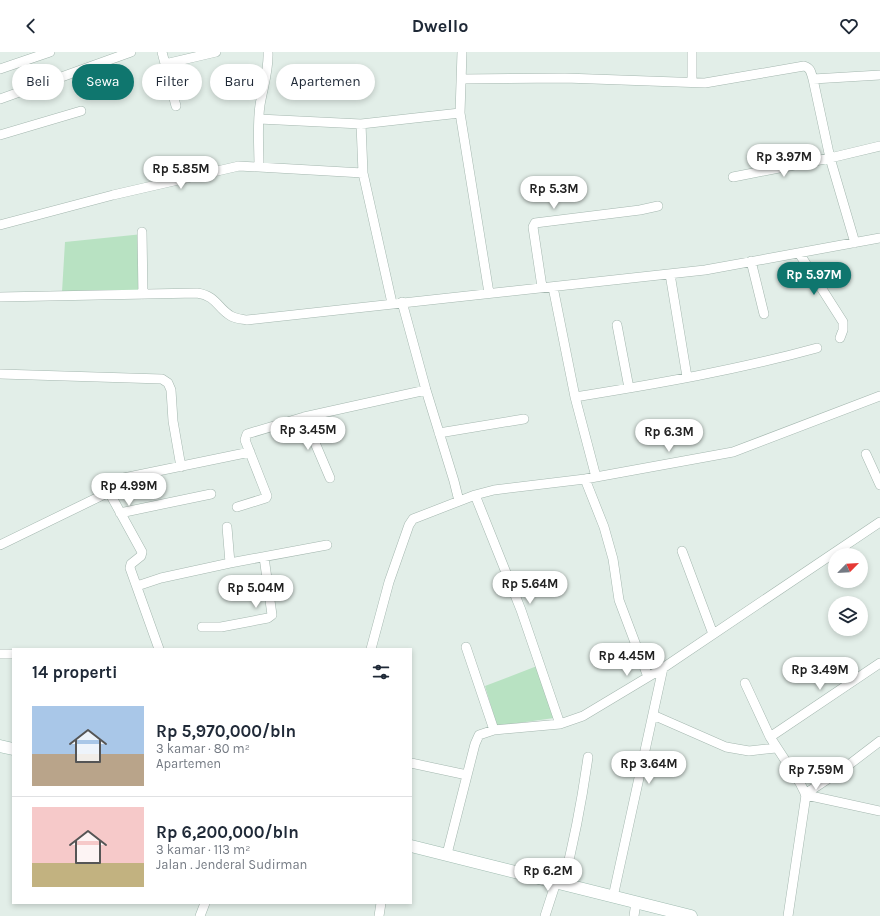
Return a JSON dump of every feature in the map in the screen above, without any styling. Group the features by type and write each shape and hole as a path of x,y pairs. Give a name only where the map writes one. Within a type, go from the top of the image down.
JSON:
{"street":[{"path":"0,69 50,52"},
{"path":"0,99 131,52"},
{"path":"162,52 166,64 216,52"},
{"path":"259,168 260,106 268,68 268,52"},
{"path":"462,52 460,113 489,293"},
{"path":"692,52 692,82"},
{"path":"462,79 565,78 704,82 804,66 810,70 813,79 830,158 855,242"},
{"path":"813,79 880,75"},
{"path":"175,100 176,106"},
{"path":"0,135 81,111"},
{"path":"259,119 361,124 460,113"},
{"path":"361,124 363,173 392,303"},
{"path":"733,177 830,158 880,146"},
{"path":"0,225 113,195 239,166 363,173"},
{"path":"542,287 533,227 535,223 640,210 658,206"},
{"path":"142,232 143,295"},
{"path":"0,297 204,294 212,298 230,316 247,320 705,270 880,238"},
{"path":"799,253 843,322 843,330 840,338"},
{"path":"751,261 764,314"},
{"path":"670,274 687,377"},
{"path":"553,287 575,397 596,477"},
{"path":"402,302 459,501"},
{"path":"617,325 629,388"},
{"path":"575,397 765,362 817,348"},
{"path":"0,374 162,378 168,383 171,390 181,467"},
{"path":"237,508 267,497 245,440 247,434 304,417 426,390"},
{"path":"371,648 389,582 411,521 475,495 494,490 585,479 733,452 880,396"},
{"path":"304,417 330,478"},
{"path":"439,433 524,419"},
{"path":"159,648 130,566 141,556 142,552 109,492 110,484 114,480 250,452"},
{"path":"866,454 880,485"},
{"path":"585,479 604,527 612,553 619,600 648,677"},
{"path":"0,545 109,492"},
{"path":"120,513 211,494"},
{"path":"475,495 521,610 560,724"},
{"path":"447,854 467,775 479,735 494,730 560,724 583,716 663,668 880,522"},
{"path":"227,527 230,563"},
{"path":"137,586 161,578 230,563 327,545"},
{"path":"682,551 713,634"},
{"path":"202,627 229,626 268,618 272,615 273,613 264,557"},
{"path":"466,647 494,730"},
{"path":"0,654 12,654"},
{"path":"770,737 880,663"},
{"path":"613,897 663,668"},
{"path":"745,683 770,737 806,795 788,916"},
{"path":"653,715 726,747 749,751 776,748"},
{"path":"806,795 880,741"},
{"path":"0,746 12,749"},
{"path":"544,916 559,883 582,803 588,757"},
{"path":"412,764 467,775"},
{"path":"806,795 880,811"},
{"path":"412,846 691,916"},
{"path":"634,916 636,902"},
{"path":"200,916 205,904"},
{"path":"379,916 382,904"}],"green space":[{"path":"143,234 142,290 62,292 65,242"},
{"path":"537,666 554,718 497,726 485,686"}]}
